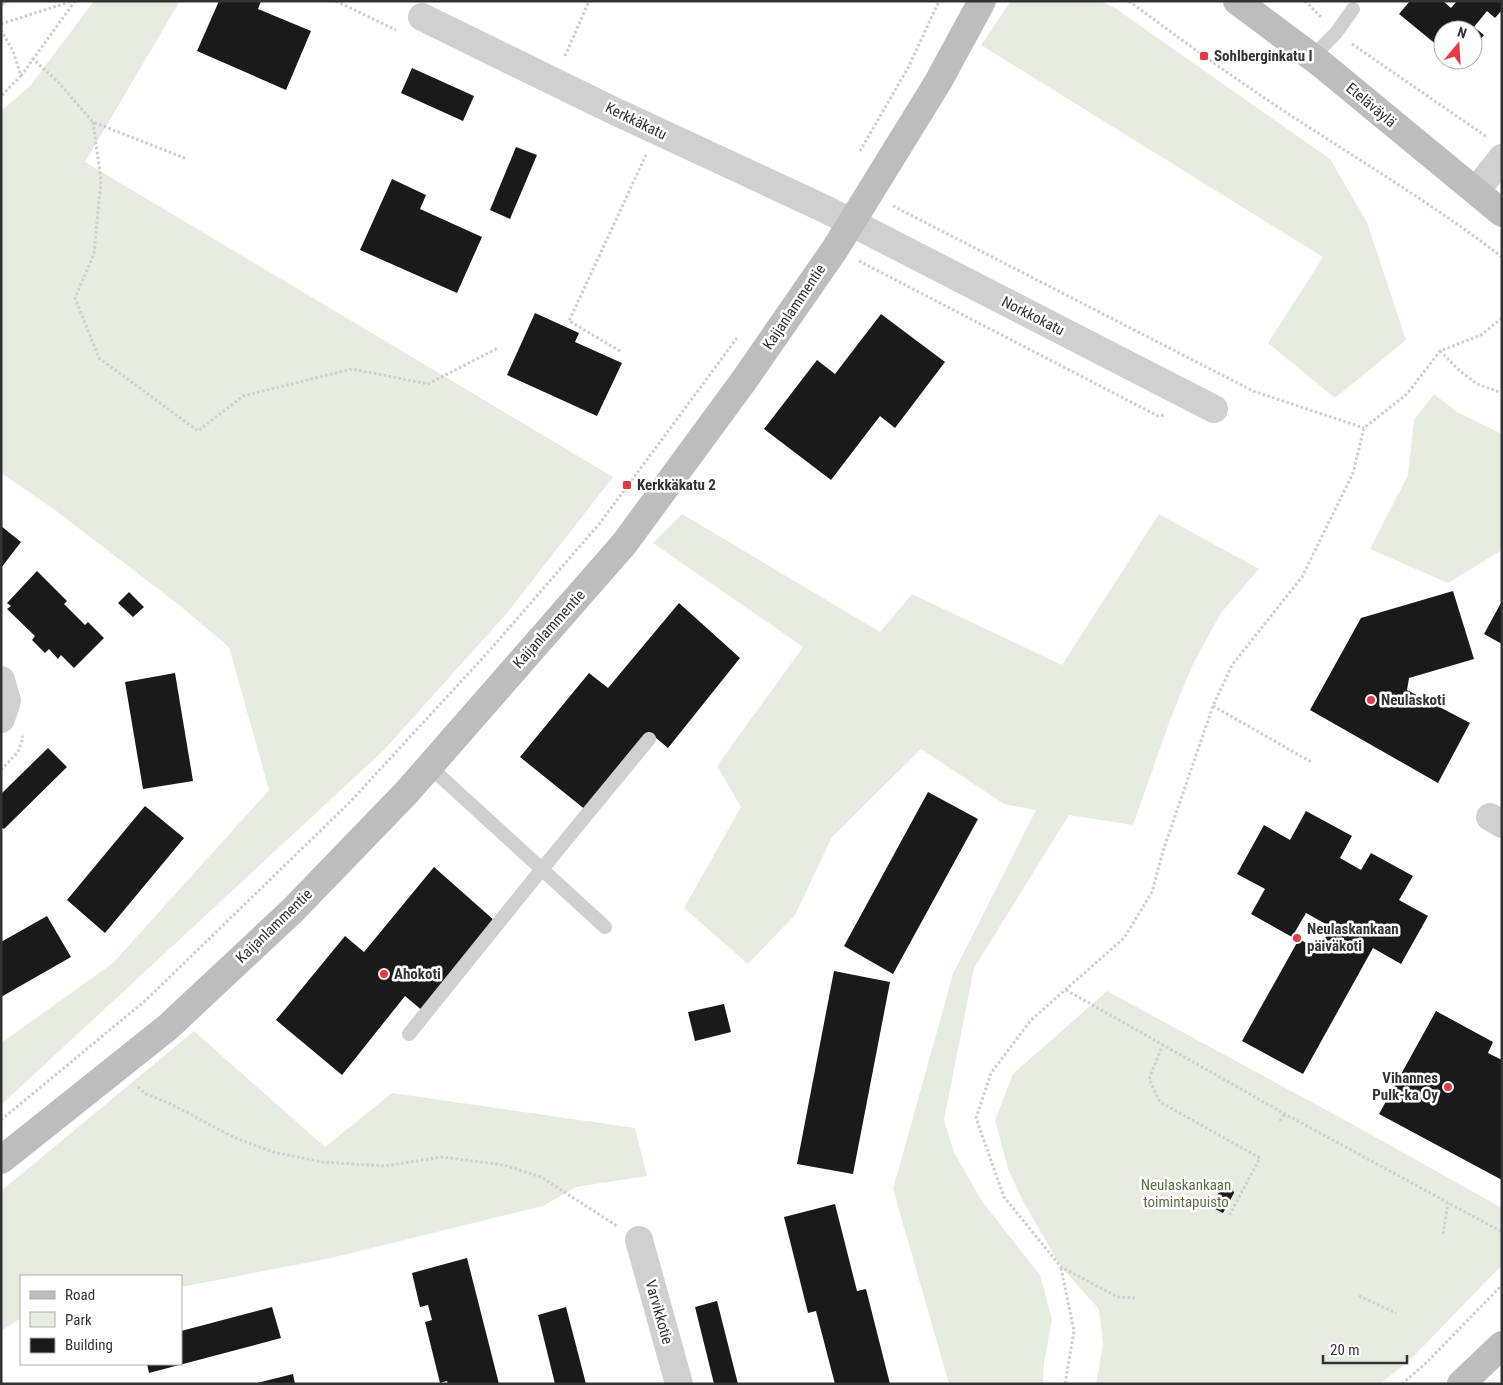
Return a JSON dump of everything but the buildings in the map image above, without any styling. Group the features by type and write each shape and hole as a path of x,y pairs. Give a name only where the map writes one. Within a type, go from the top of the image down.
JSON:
{"street":[{"name":"Kaijanlammentie","path":"1,1160 168,1027 293,910 407,792 624,544 745,379 835,249 938,82 982,1"},
{"name":"Eteläväylä","path":"1237,1 1312,57 1502,213"},
{"name":"Kerkkäkatu","path":"422,17 610,109 851,222"},
{"path":"1476,191 1498,150"},
{"name":"Norkkokatu","path":"851,222 1214,409"},
{"path":"1,680 6,701 1,719"},
{"name":"Varvikkotie","path":"639,1240 679,1384"},
{"path":"1461,1384 1502,1345"}],"lane":[{"path":"1312,57 1336,33 1353,9"},
{"path":"409,1034 649,739"},
{"path":"429,766 604,927"}],"path":[{"path":"1,24 74,1"},
{"path":"1,96 21,76 74,1"},
{"path":"562,64 589,1"},
{"path":"857,156 909,66 939,1"},
{"path":"1129,1 1204,56 1422,200 1502,257"},
{"path":"1305,1 1336,33 1498,150"},
{"path":"1,30 13,51 21,76"},
{"path":"32,58 58,82 93,122 188,159"},
{"path":"93,122 101,180 94,254 75,298 100,358 198,431 243,396 352,369 428,384 498,348"},
{"path":"620,351 568,321 650,148"},
{"path":"934,227 1253,391 1364,428"},
{"path":"835,249 902,284"},
{"path":"1135,1298 1118,1297 1061,1267 1004,1197 976,1118 991,1073 1031,1020 1124,938 1152,892 1163,852 1213,706 1232,665 1302,576 1353,473 1364,428 1407,394 1440,351 1481,335 1502,318"},
{"path":"1,1120 146,1000 350,802 490,650 600,522 741,331"},
{"path":"1440,351 1460,371 1477,384 1502,393"},
{"path":"1213,706 1312,763"},
{"path":"1066,990 1285,1114 1502,1232"},
{"path":"1163,1044 1149,1079 1160,1102 1260,1158 1229,1216"},
{"path":"117,1068 146,1094 171,1104 232,1137 273,1152 322,1162 384,1166 442,1157 504,1165 541,1177 639,1240"},
{"path":"1280,1121 1285,1114"},
{"path":"1443,1234 1448,1203"},
{"path":"1061,1267 1074,1331 1065,1384"},
{"path":"1402,1384 1426,1363 1502,1285"},
{"path":"1359,1296 1396,1313"}],"green space":[{"path":"94,1 180,1 85,162 613,477 507,613 384,750 1,1105 1,1043 113,963 269,790 229,647 179,605 55,510 1,473 1,111 31,85"},
{"path":"1011,1 1100,1 1115,8 1330,159 1367,222 1406,340 1335,398 1268,343 1323,257 981,45"},
{"path":"1434,394 1457,412 1502,434 1502,550 1448,583 1370,549 1408,475 1414,420"},
{"path":"682,514 880,632 912,594 1062,665 1159,514 1259,569 1221,613 1192,666 1170,720 1133,825 1069,815 974,968 944,1120 954,1152 981,1200 1040,1275 1052,1319 1044,1364 1043,1384 949,1384 893,1189 953,974 1036,810 1004,804 921,749 832,837 795,915 748,964 684,908 741,807 717,766 803,647 653,543"},
{"name":"Neulaskankaan toimintapuisto","path":"1107,991 1502,1208 1502,1265 1408,1362 1380,1384 1096,1384 1103,1344 1099,1309 1061,1267 1023,1201 1008,1169 995,1120 1013,1074"},
{"path":"194,1031 325,1147 392,1093 635,1128 647,1176 576,1187 543,1206 331,1258 182,1287 182,1275 20,1275 20,1319 1,1331 1,1191"}],"place":[{"name":"Sohlberginkatu I","path":"1204,56"},
{"name":"Kerkkäkatu 2","path":"627,485"},
{"name":"Neulaskoti","path":"1371,700"},
{"name":"Neulaskankaan päiväkoti","path":"1297,938"},
{"name":"Ahokoti","path":"384,974"},
{"name":"Vihannes Pulk-ka Oy","path":"1448,1087"}]}
